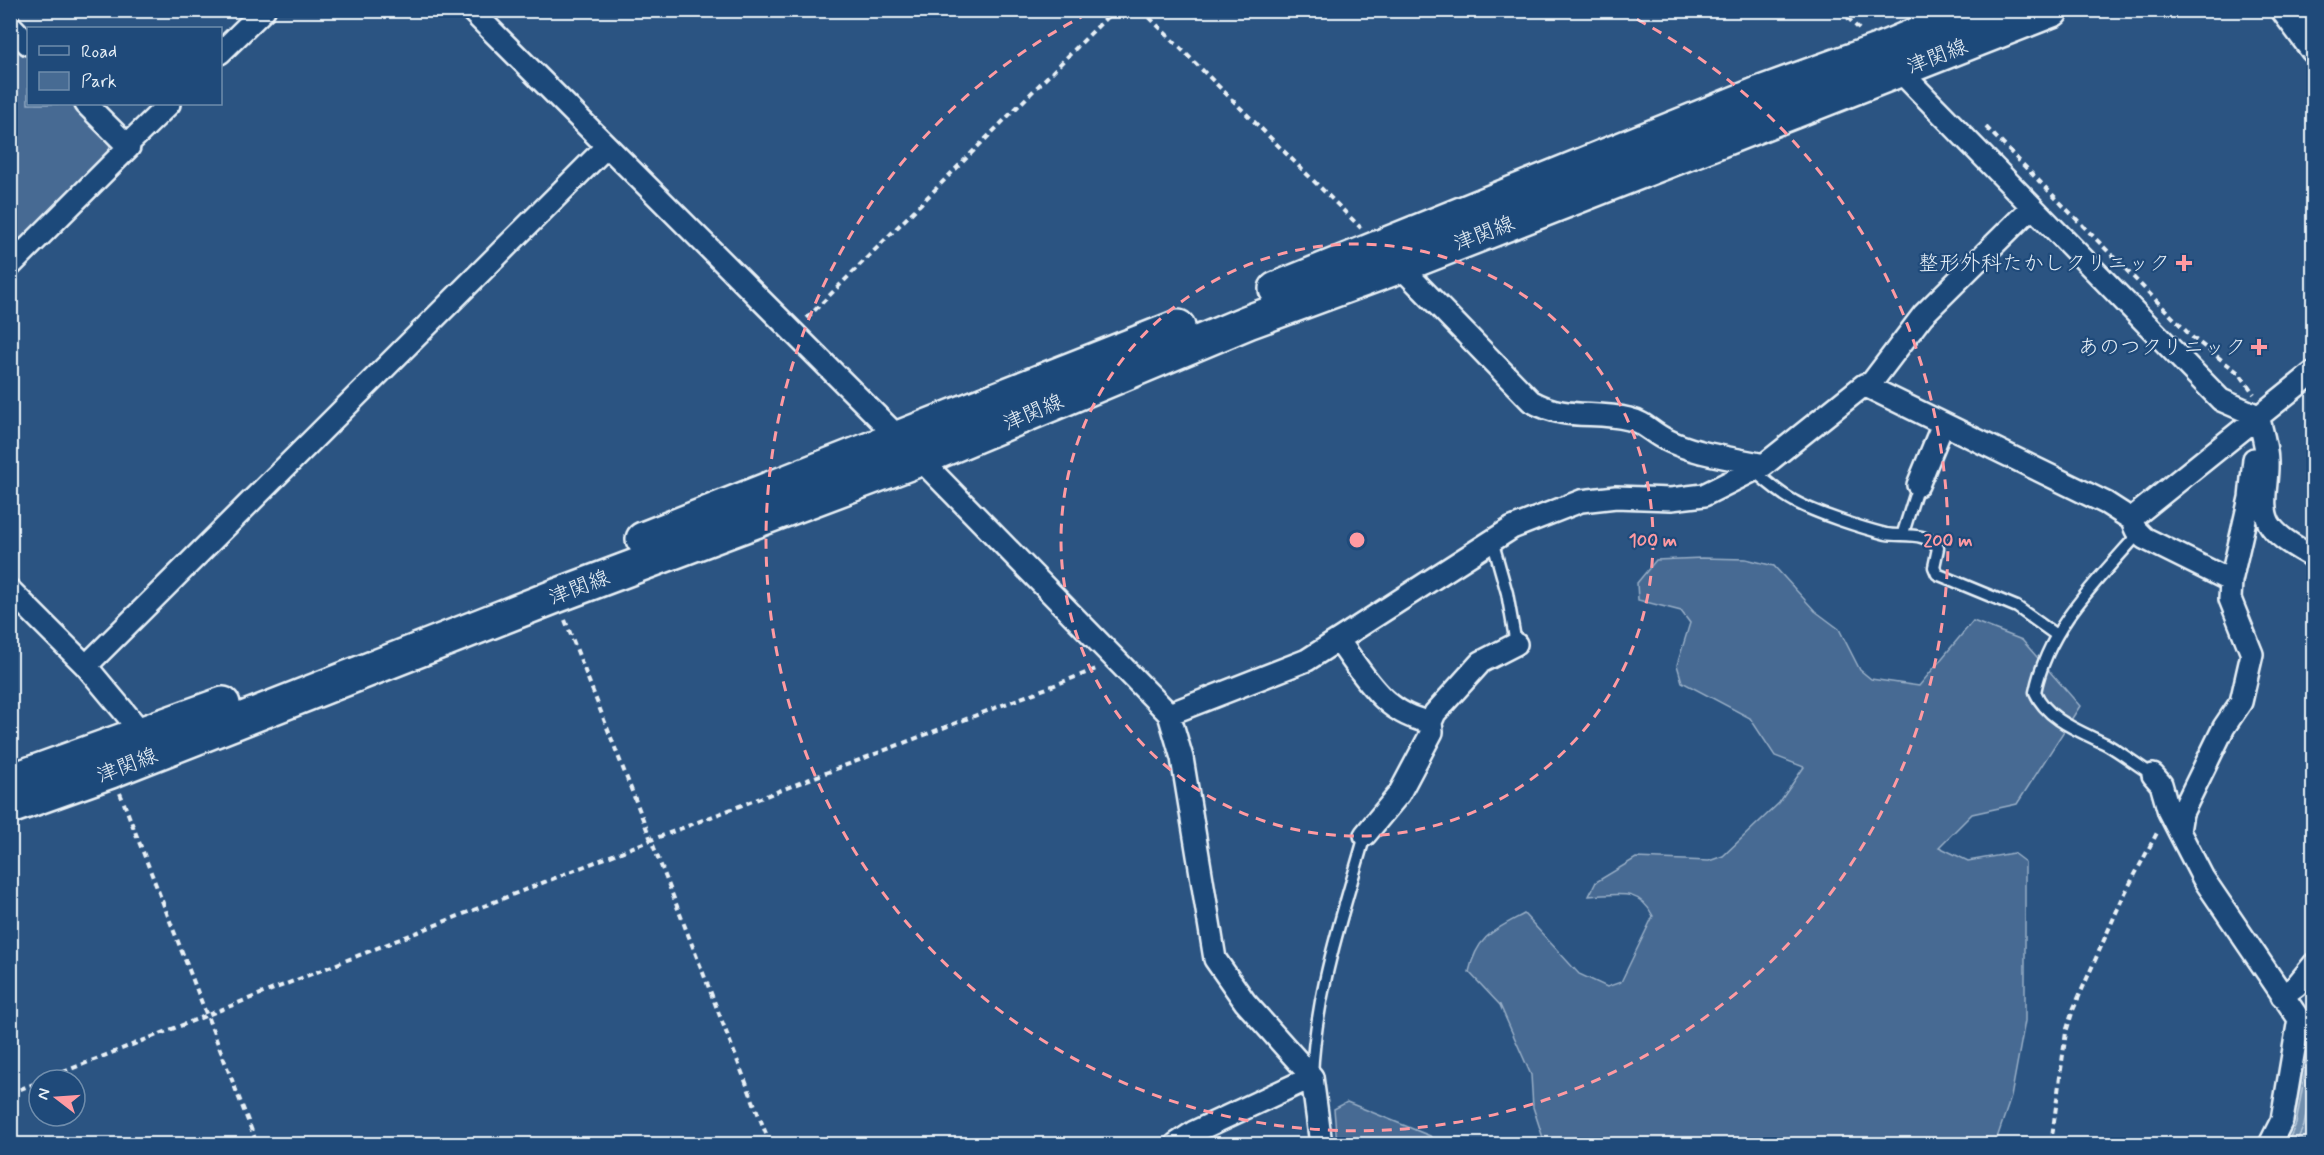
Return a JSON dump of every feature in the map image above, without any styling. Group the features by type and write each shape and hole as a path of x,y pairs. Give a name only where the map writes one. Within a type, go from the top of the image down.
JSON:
{"main road":[{"name":"津関線","path":"1890,60 1975,10"},
{"name":"津関線","path":"10,781 273,686 1248,322 1390,257 1890,60 2052,10"},
{"name":"津関線","path":"10,807 111,771 556,596 909,449"}],"street":[{"path":"222,51 264,10"},
{"path":"471,10 909,449 1169,714 1182,758 1215,959 1239,995 1312,1077 1321,1144"},
{"path":"2285,10 2313,49"},
{"path":"10,26 27,43"},
{"path":"1890,60 2222,400 2258,416"},
{"path":"87,105 127,145"},
{"path":"10,266 168,105"},
{"path":"86,666 606,147"},
{"path":"1869,386 1923,315 2032,207"},
{"path":"1390,257 1531,401 1548,411 1627,418 1642,423 1665,439 1758,467"},
{"path":"2135,526 2258,416 2313,372"},
{"path":"1169,714 1307,660 1512,528 1581,501 1616,497 1671,499 1704,495 1758,467 1864,385 2106,503 2172,554 2230,581"},
{"path":"2258,416 2265,443 2267,464 2265,503 2269,523 2276,531 2313,558"},
{"path":"2174,821 2187,802 2224,727 2241,702 2252,654 2230,599 2230,581 2250,498 2258,416"},
{"path":"1918,485 1943,424"},
{"path":"10,590 86,666 142,733"},
{"path":"1338,640 1392,708 1416,720 1431,722"},
{"path":"1365,835 1399,794 1432,732 1431,722 1435,713 1481,662 1516,644"},
{"path":"2153,775 2161,784 2174,821 2203,878 2299,1019 2282,1120 2270,1144"},
{"path":"2282,996 2296,986 2313,964"},
{"path":"1176,1144 1194,1132 1312,1077"}],"lane":[{"path":"1758,467 1782,494 1806,507 1888,534 1904,533 1936,545 1939,551 1934,567 1937,574 2017,607 2056,634"},
{"path":"1904,533 1918,485"},
{"path":"2135,526 2056,634 2039,674 2035,692 2054,715 2116,750 2153,775"},
{"path":"1492,540 1508,593 1516,644"},
{"path":"1312,1077 1313,1056 1328,970 1365,835"}],"path":[{"path":"792,333 1114,10"},
{"path":"1142,10 1390,257"},
{"path":"1984,125 2193,338 2240,374 2254,390 2258,416"},
{"path":"556,596 770,1144"},
{"path":"75,1068 651,840 1115,661"},
{"path":"111,771 257,1144"},
{"path":"2051,1144 2066,1032 2073,1010 2123,897 2174,821"},
{"path":"10,1092 27,1086"}],"green space":[{"path":"11,38 27,56 27,105 76,105 109,137 110,150 11,250"},
{"path":"1746,559 1774,566 1815,611 1839,629 1860,670 1871,679 1919,686 1973,621 2022,640 2080,706 2017,804 1972,814 1939,847 1968,861 2013,853 2025,862 2025,1021 2011,1097 1995,1144 1545,1144 1533,1107 1531,1075 1500,1005 1469,972 1472,960 1482,942 1496,930 1524,914 1579,974 1607,987 1621,982 1653,916 1641,900 1634,897 1618,894 1589,896 1596,882 1636,858 1709,861 1723,856 1779,803 1804,767 1775,756 1750,718 1682,682 1677,665 1690,623 1681,611 1638,600 1637,583 1656,560"},
{"path":"1347,1102 1430,1136 1437,1144 1337,1144 1334,1109"}],"water":[{"path":"2308,1014 2314,1016 2313,1136 2311,1144 2280,1144 2291,1123"}],"place":[{"name":"整形外科たかしクリニック","path":"2184,263"},
{"name":"あのつクリニック","path":"2259,347"}]}
